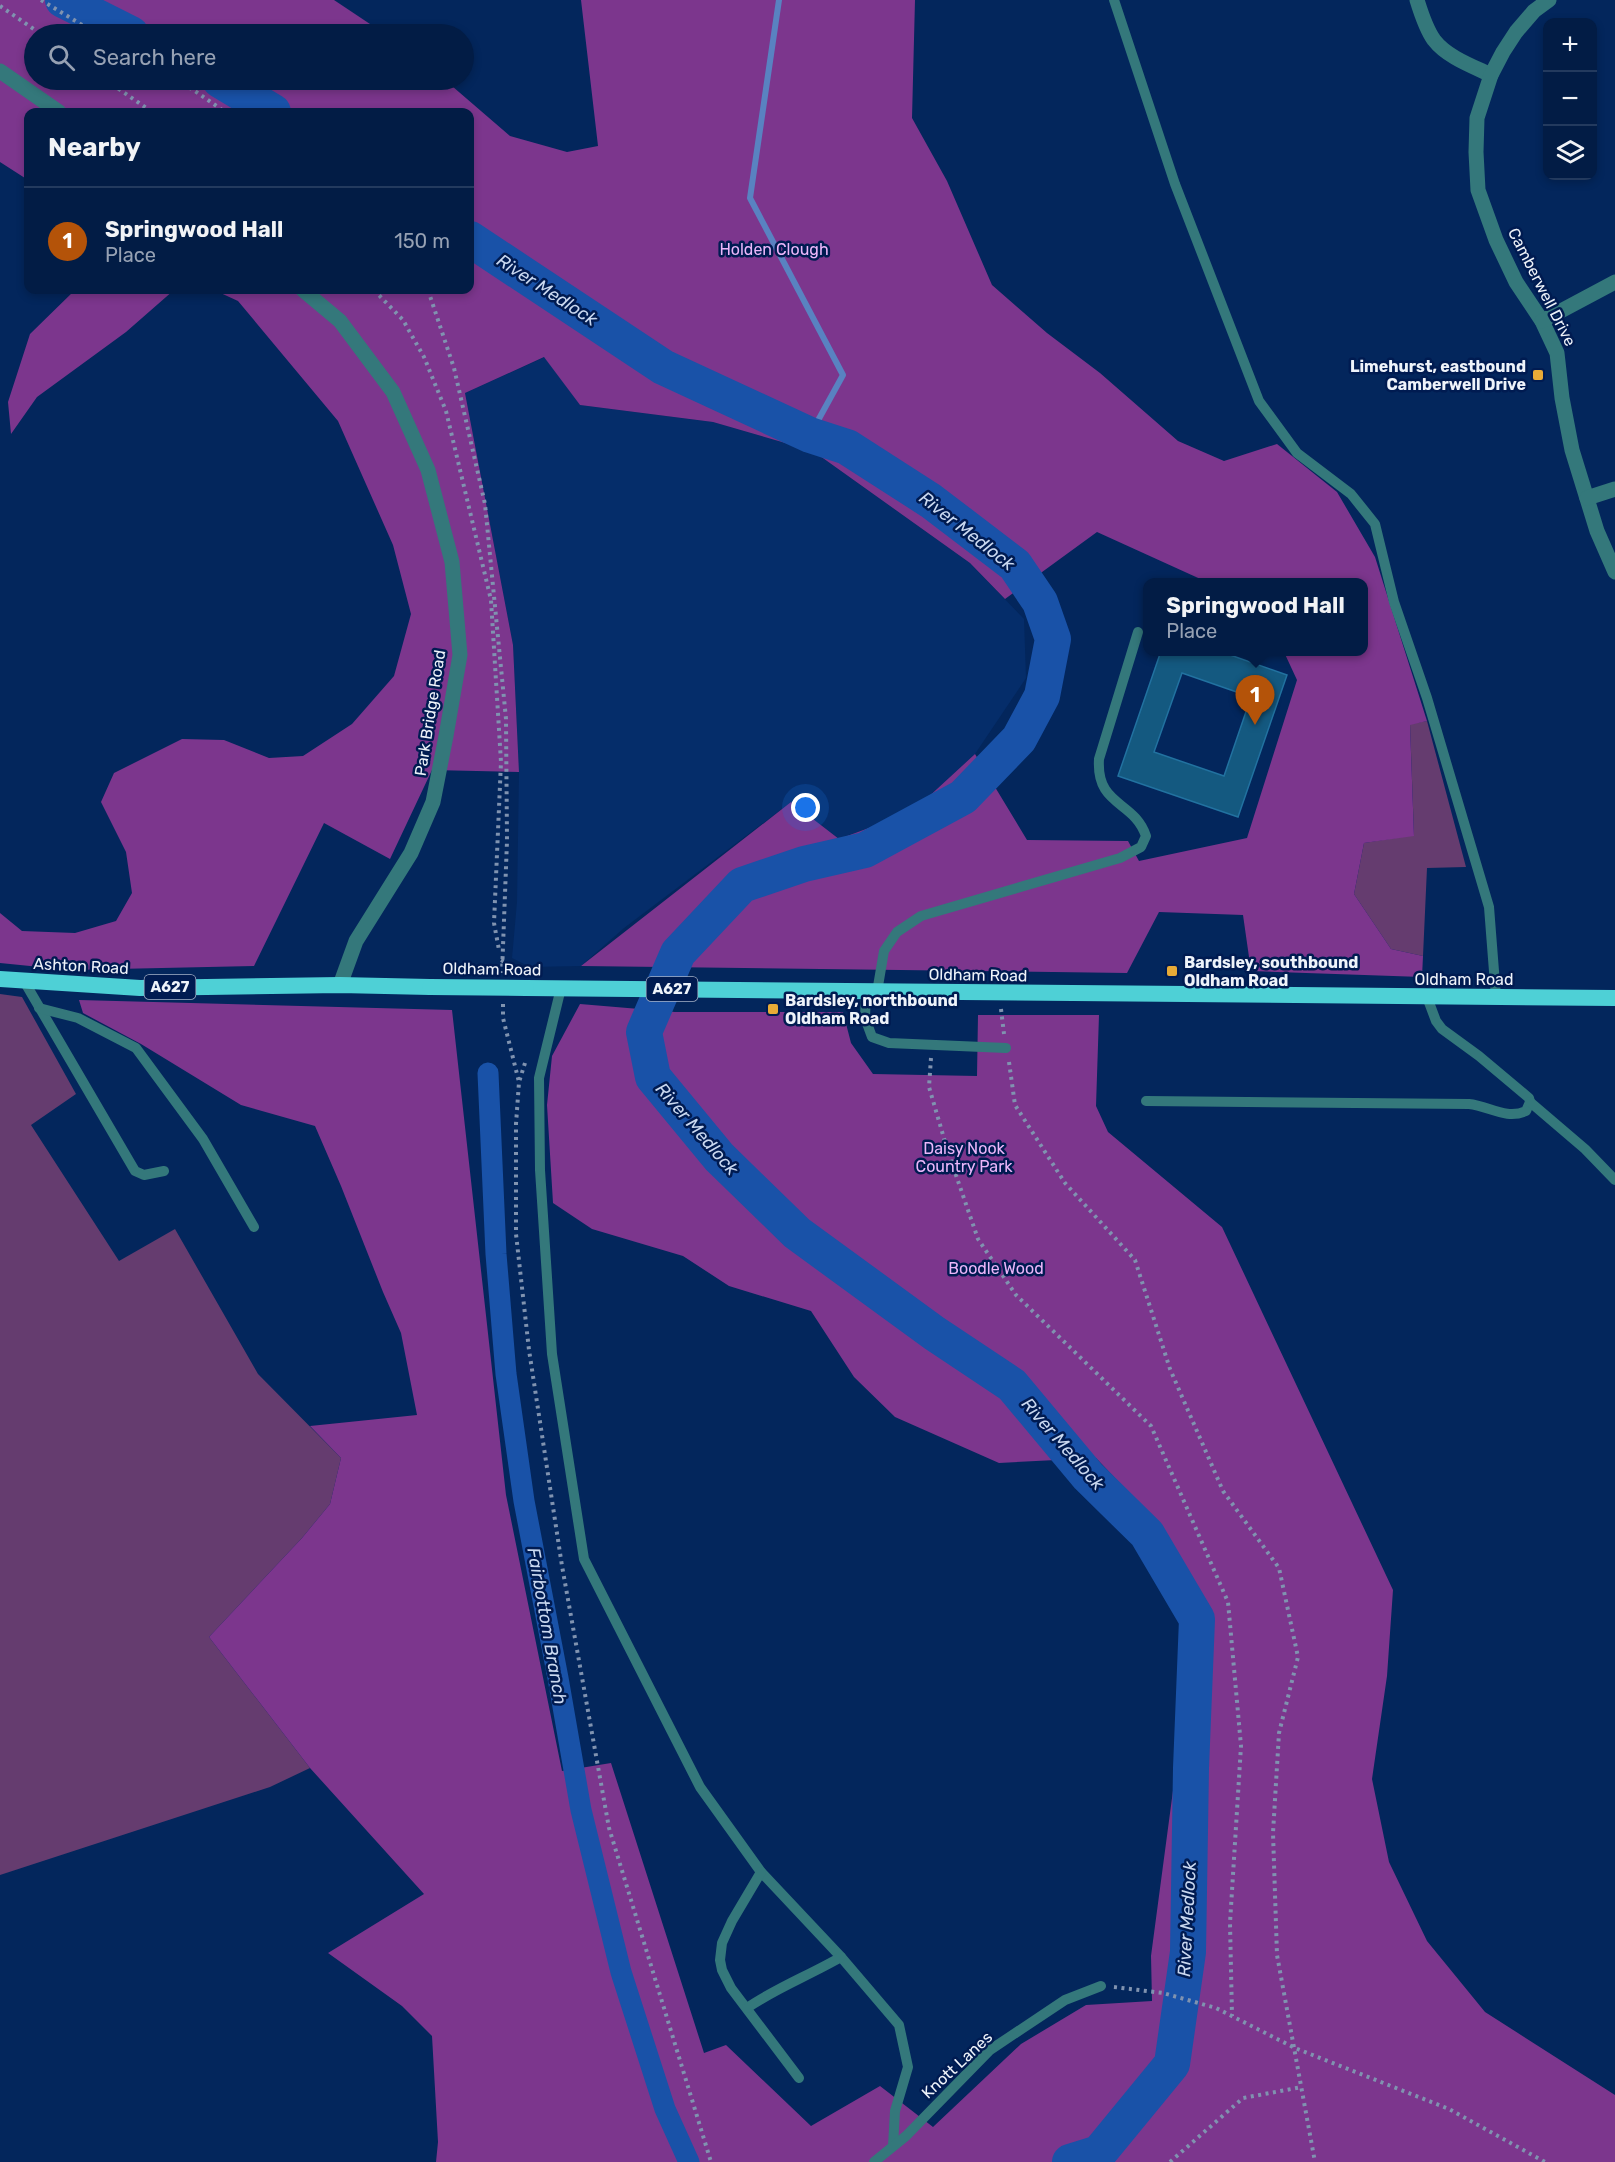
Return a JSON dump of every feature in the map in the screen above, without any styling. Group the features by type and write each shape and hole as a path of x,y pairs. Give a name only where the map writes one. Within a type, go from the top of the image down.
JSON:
{"highway":[{"name":"Ashton Road","path":"0,979 140,988 340,985"},
{"name":"Oldham Road","path":"340,985 1615,998"}],"street":[{"path":"1417,0 1434,40 1456,58 1491,75"},
{"name":"Camberwell Drive","path":"1549,0 1534,11 1516,32 1491,75 1477,118 1478,190 1496,240 1516,282 1542,321 1557,353 1570,439 1597,531 1615,572"},
{"path":"0,71 24,88"},
{"path":"27,90 52,108"},
{"path":"1542,321 1615,282"},
{"name":"Park Bridge Road","path":"308,294 340,321 393,392 428,470 452,562 460,655 447,736 433,802 411,853 356,941 340,985"},
{"path":"1587,498 1615,489"}],"lane":[{"path":"1114,0 1175,184 1259,401 1297,453 1351,494 1375,524 1394,602 1427,698 1489,907 1496,997"},
{"path":"1006,1048 889,1043 872,1037 865,1018 884,951 897,932 921,916 1120,858 1140,847 1146,836 1142,825 1108,795 1101,785 1098,774 1099,759 1138,632"},
{"path":"24,981 135,1171 144,1175 164,1171"},
{"path":"561,988 539,1077 540,1170 552,1354 584,1559 700,1787 762,1872 841,1957 899,2025 908,2067 895,2111 893,2146"},
{"path":"1427,997 1436,1021 1442,1029 1523,1091 1530,1102 1585,1149 1615,1180"},
{"path":"39,1008 78,1018 136,1048 203,1139 254,1227"},
{"path":"1146,1101 1469,1104 1503,1114 1524,1112 1530,1102"},
{"path":"762,1872 732,1921 722,1943 720,1960 731,1988 799,2078"},
{"path":"747,2008 771,1992 798,1981 841,1957"},
{"name":"Knott Lanes","path":"874,2162 990,2050 1065,2000 1101,1986"}],"path":[{"path":"40,0 81,24"},
{"path":"0,6 26,24"},
{"path":"120,90 146,108"},
{"path":"193,90 219,108"},
{"path":"429,294 454,368 485,504 506,719 507,841 501,949 502,984"},
{"path":"998,993 1015,1105 1065,1183 1135,1260 1170,1369 1223,1491 1279,1569 1298,1657 1279,1732 1274,1833 1277,1955 1316,2162"},
{"path":"502,995 503,1018 519,1082 516,1124 516,1234 529,1350 562,1566 609,1828 711,2162"},
{"path":"932,1045 929,1087 948,1152 978,1239 1016,1295 1151,1426 1228,1602 1241,1746 1230,1923 1232,2016"},
{"path":"1101,1986 1163,1993 1216,2008 1295,2048 1449,2109 1545,2162"},
{"path":"1170,2162 1243,2098 1302,2087"}],"shaded area":[{"path":"545,357 580,405 713,422 813,451 970,563 1024,619 1026,678 975,754 912,812 839,839 791,802 624,928 581,966 530,967 512,958 517,902 519,772 513,645 465,393"},
{"path":"1427,721 1466,867 1427,868 1423,956 1391,949 1354,894 1364,843 1414,835 1410,724"},
{"path":"0,994 22,997 76,1094 31,1125 119,1261 175,1229 258,1374 341,1458 330,1504 302,1538 209,1637 310,1768 270,1787 0,1875"}],"green space":[{"name":"Holden Clough","path":"0,0 334,0 370,24 24,24 24,90 457,90 510,136 567,152 598,146 581,0 915,0 912,118 947,181 992,285 1047,333 1100,373 1178,441 1224,461 1277,444 1337,492 1375,557 1427,721 1410,725 1414,836 1364,843 1354,894 1391,949 1423,956 1422,977 1251,971 1243,915 1159,912 1127,973 581,966 791,802 839,839 912,812 975,754 1027,840 1128,841 1139,861 1247,838 1297,680 1286,656 1368,656 1368,578 1198,578 1097,532 1005,599 970,563 813,451 713,422 580,405 544,357 465,393 513,645 519,772 432,770 390,859 324,823 254,966 70,970 0,963 0,913 22,931 75,933 116,921 132,893 126,852 101,802 114,773 182,739 224,740 269,758 303,756 352,724 394,676 411,614 393,545 338,421 238,301 223,294 474,294 474,108 24,108 24,177 0,162"},
{"path":"71,294 169,294 126,332 37,397 11,434 8,402 30,334"},
{"name":"Boodle Wood","path":"79,1000 452,1010 506,1495 562,1771 611,1763 704,2053 726,2045 811,2126 880,2086 933,2127 1021,2044 1086,2005 1152,2001 1151,1956 1180,1738 1207,1736 1209,1605 1155,1520 1096,1458 999,1463 895,1417 854,1377 811,1311 729,1286 683,1256 592,1229 553,1203 547,1105 552,1056 580,1004 675,1012 843,1012 851,1043 873,1074 977,1076 978,1015 1099,1015 1096,1106 1108,1132 1222,1227 1393,1590 1387,1676 1372,1779 1389,1862 1427,1941 1485,2012 1615,2095 1615,2162 436,2162 438,2142 432,2036 402,2006 328,1953 424,1894 310,1768 209,1637 302,1538 330,1504 341,1458 310,1426 417,1415 401,1333 315,1126 241,1105 141,1044 83,1013"}],"building":[{"path":"1159,656 1233,656 1287,675 1238,817 1118,776","holes":["1182,673 1251,697 1224,776 1154,752"]}],"waterway":[{"name":"River Medlock","path":"63,0 111,24"},
{"path":"779,0 750,198 843,375 810,435"},
{"name":"River Medlock","path":"237,90 266,108"},
{"name":"River Medlock","path":"474,242 663,367 810,435 847,447 931,501 1015,565 1040,602 1053,639 1042,696 1019,739 963,797 865,850 804,864 742,885 678,953 644,1032 653,1077 719,1157 797,1233 934,1333 1012,1385 1088,1476 1147,1534 1197,1619 1191,1768 1188,1952 1172,2064 1099,2153 1070,2162"},
{"name":"Fairbottom Branch","path":"488,1073 496,1254 506,1374 524,1501 581,1810 621,1972 665,2109 689,2162"}],"place":[{"name":"Limehurst, eastbound Camberwell Drive","path":"1538,375"},
{"name":"Springwood Hall","path":"1255,725"},
{"name":"Bardsley, southbound Oldham Road","path":"1172,971"},
{"name":"Bardsley, northbound Oldham Road","path":"773,1009"}],"park label":[{"name":"Daisy Nook Country Park","path":"964,1157"}]}
